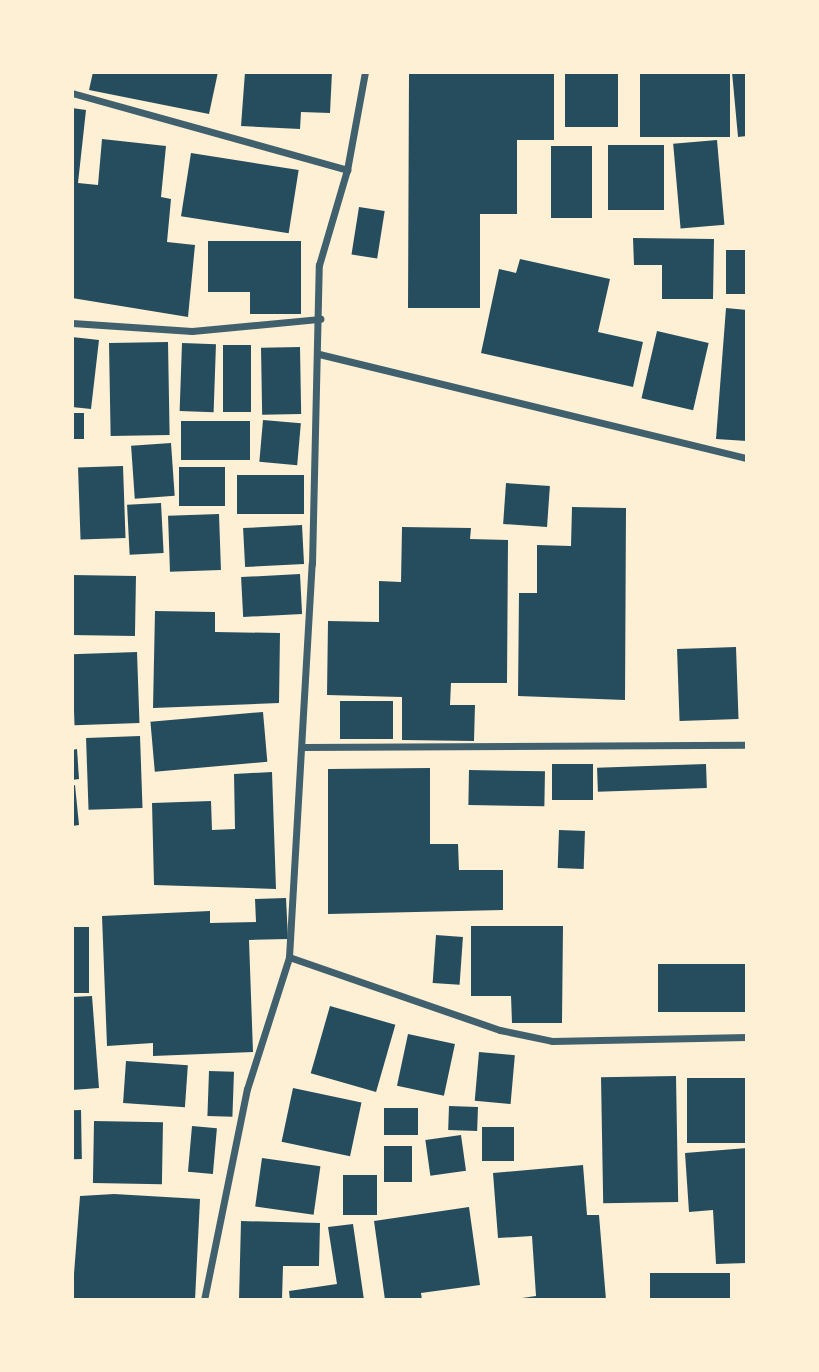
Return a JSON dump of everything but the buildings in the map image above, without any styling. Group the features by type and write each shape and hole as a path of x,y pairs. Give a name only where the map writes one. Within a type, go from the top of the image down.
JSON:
{"street":[{"path":"204,1300 247,1089 289,957 303,747 319,355 319,265 347,170 365,72"},
{"path":"72,93 347,170"},
{"path":"72,323 192,331 320,319"},
{"path":"319,355 747,458"},
{"path":"303,747 747,745"},
{"path":"289,957 500,1030 552,1041 747,1037"}]}
